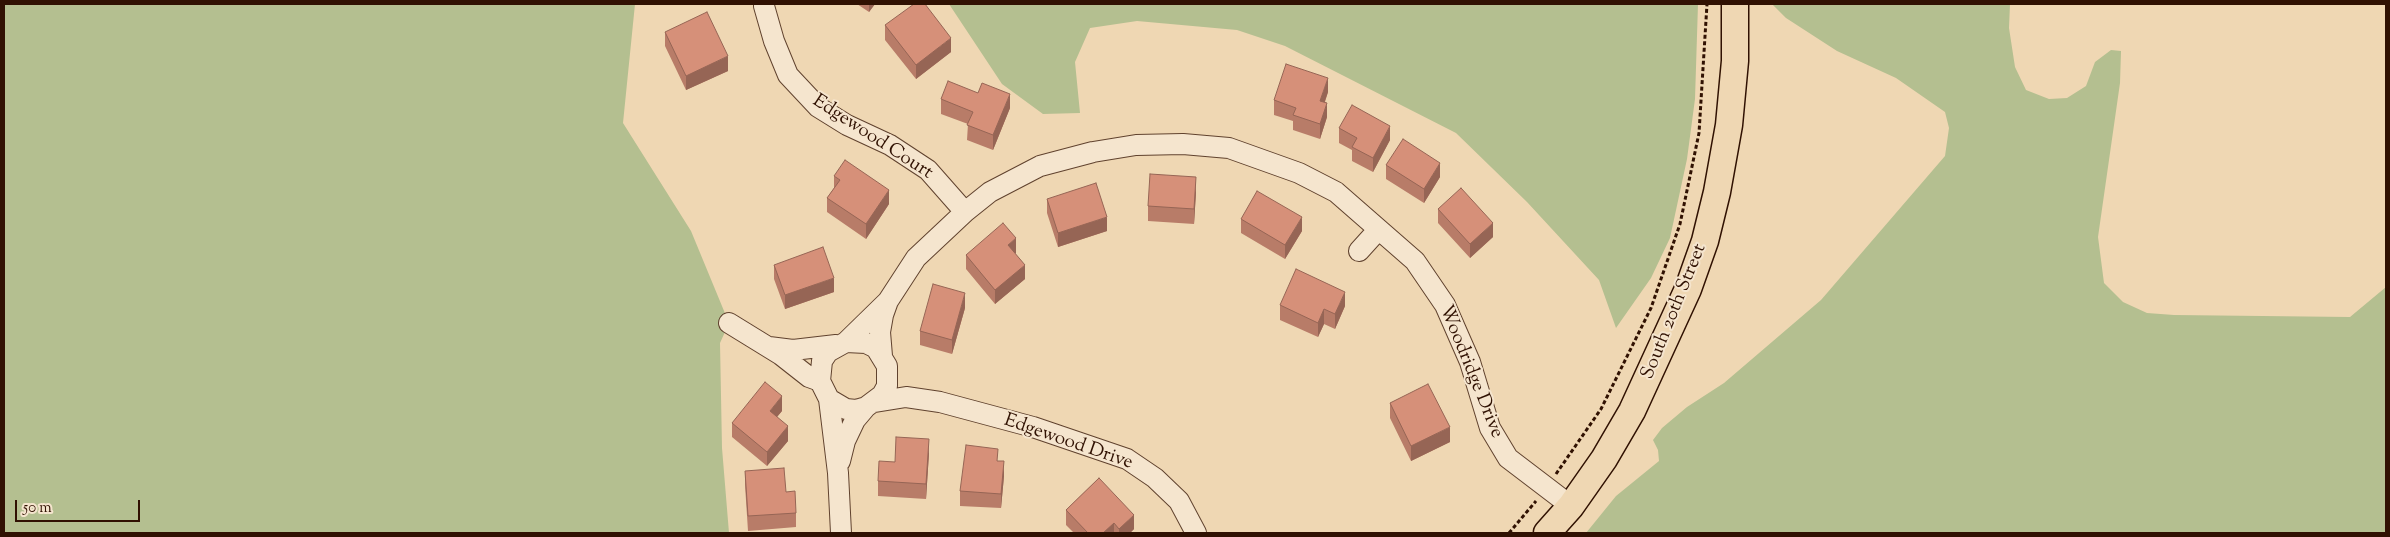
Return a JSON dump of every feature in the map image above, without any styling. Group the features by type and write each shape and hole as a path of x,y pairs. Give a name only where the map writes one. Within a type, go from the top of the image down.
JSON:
{"main road":[{"name":"South 20th Street","path":"1547,533 1571,506 1604,459 1632,411 1688,289 1704,241 1717,192 1729,125 1735,61 1735,4"}],"street":[{"name":"Edgewood Court","path":"764,6 774,41 788,75 818,107 847,125 890,145 928,170 965,212"},
{"name":"Woodridge Drive","path":"885,361 880,332 888,301 916,258 965,212 990,192 1040,166 1094,152 1136,146 1183,144 1229,148 1299,173 1336,192 1414,261 1445,305 1470,362 1490,428 1508,458 1571,506"},
{"path":"1359,250 1378,230"},
{"name":"Woodridge Drive","path":"841,343 888,301"},
{"path":"729,324 768,347 824,390 837,405 846,409 856,410 906,397 940,402"},
{"path":"841,343 822,361 824,390 838,473 841,533"},
{"path":"768,347 794,350 841,343 866,343 912,387 940,402"},
{"path":"838,473 845,441 855,420 887,386 885,361"},
{"name":"Edgewood Drive","path":"940,402 1033,427 1126,459 1155,478 1179,501 1196,533"}],"path":[{"path":"1509,533 1547,487 1601,409 1651,308 1680,224 1699,133 1708,4"}],"green space":[{"path":"4,4 635,4 623,123 691,231 729,323 720,343 722,448 729,533 4,533"},
{"path":"949,4 1698,4 1695,99 1687,159 1670,238 1651,278 1616,328 1599,280 1527,202 1456,133 1285,46 1237,30 1137,21 1090,28 1075,62 1080,113 1043,114 1002,84"},
{"path":"1772,4 2010,4 2009,28 2015,67 2026,90 2049,99 2067,98 2086,86 2095,62 2111,50 2121,51 2120,83 2098,237 2104,283 2123,302 2147,313 2174,315 2350,317 2386,287 2386,533 1586,533 1616,496 1659,461 1658,450 1653,440 1662,428 1687,407 1724,383 1821,300 1945,156 1949,128 1945,112 1896,78 1837,51 1786,18"}],"building":[{"path":"914,4 925,4 951,38 916,65 885,25"},
{"path":"707,12 728,56 686,76 665,32"},
{"path":"1286,64 1328,78 1320,101 1327,103 1320,124 1293,115 1296,108 1274,100"},
{"path":"948,81 978,93 982,83 1010,94 993,135 967,125 973,112 941,99"},
{"path":"1352,105 1390,126 1373,158 1352,147 1357,138 1339,128"},
{"path":"1403,139 1440,163 1424,189 1386,165"},
{"path":"845,160 889,190 866,224 827,198 840,180 834,176"},
{"path":"1150,174 1196,177 1194,209 1148,206"},
{"path":"1096,183 1107,217 1058,233 1047,199"},
{"path":"1461,188 1493,223 1470,244 1438,209"},
{"path":"1257,191 1302,217 1285,245 1241,219"},
{"path":"1003,223 1016,238 1008,245 1025,265 995,290 966,255"},
{"path":"823,247 834,278 785,295 774,265"},
{"path":"1296,269 1345,292 1335,314 1324,309 1318,323 1280,305"},
{"path":"933,284 965,293 952,340 920,331"},
{"path":"765,382 782,396 770,411 788,426 767,452 732,423"},
{"path":"1428,384 1450,427 1411,446 1390,403"},
{"path":"896,437 929,439 926,484 878,481 879,461 895,462"},
{"path":"966,445 998,449 997,461 1004,461 1001,494 960,491"},
{"path":"784,468 786,492 795,491 796,513 748,516 745,471"},
{"path":"1099,478 1134,515 1119,529 1114,523 1103,533 1088,533 1066,510"}]}
